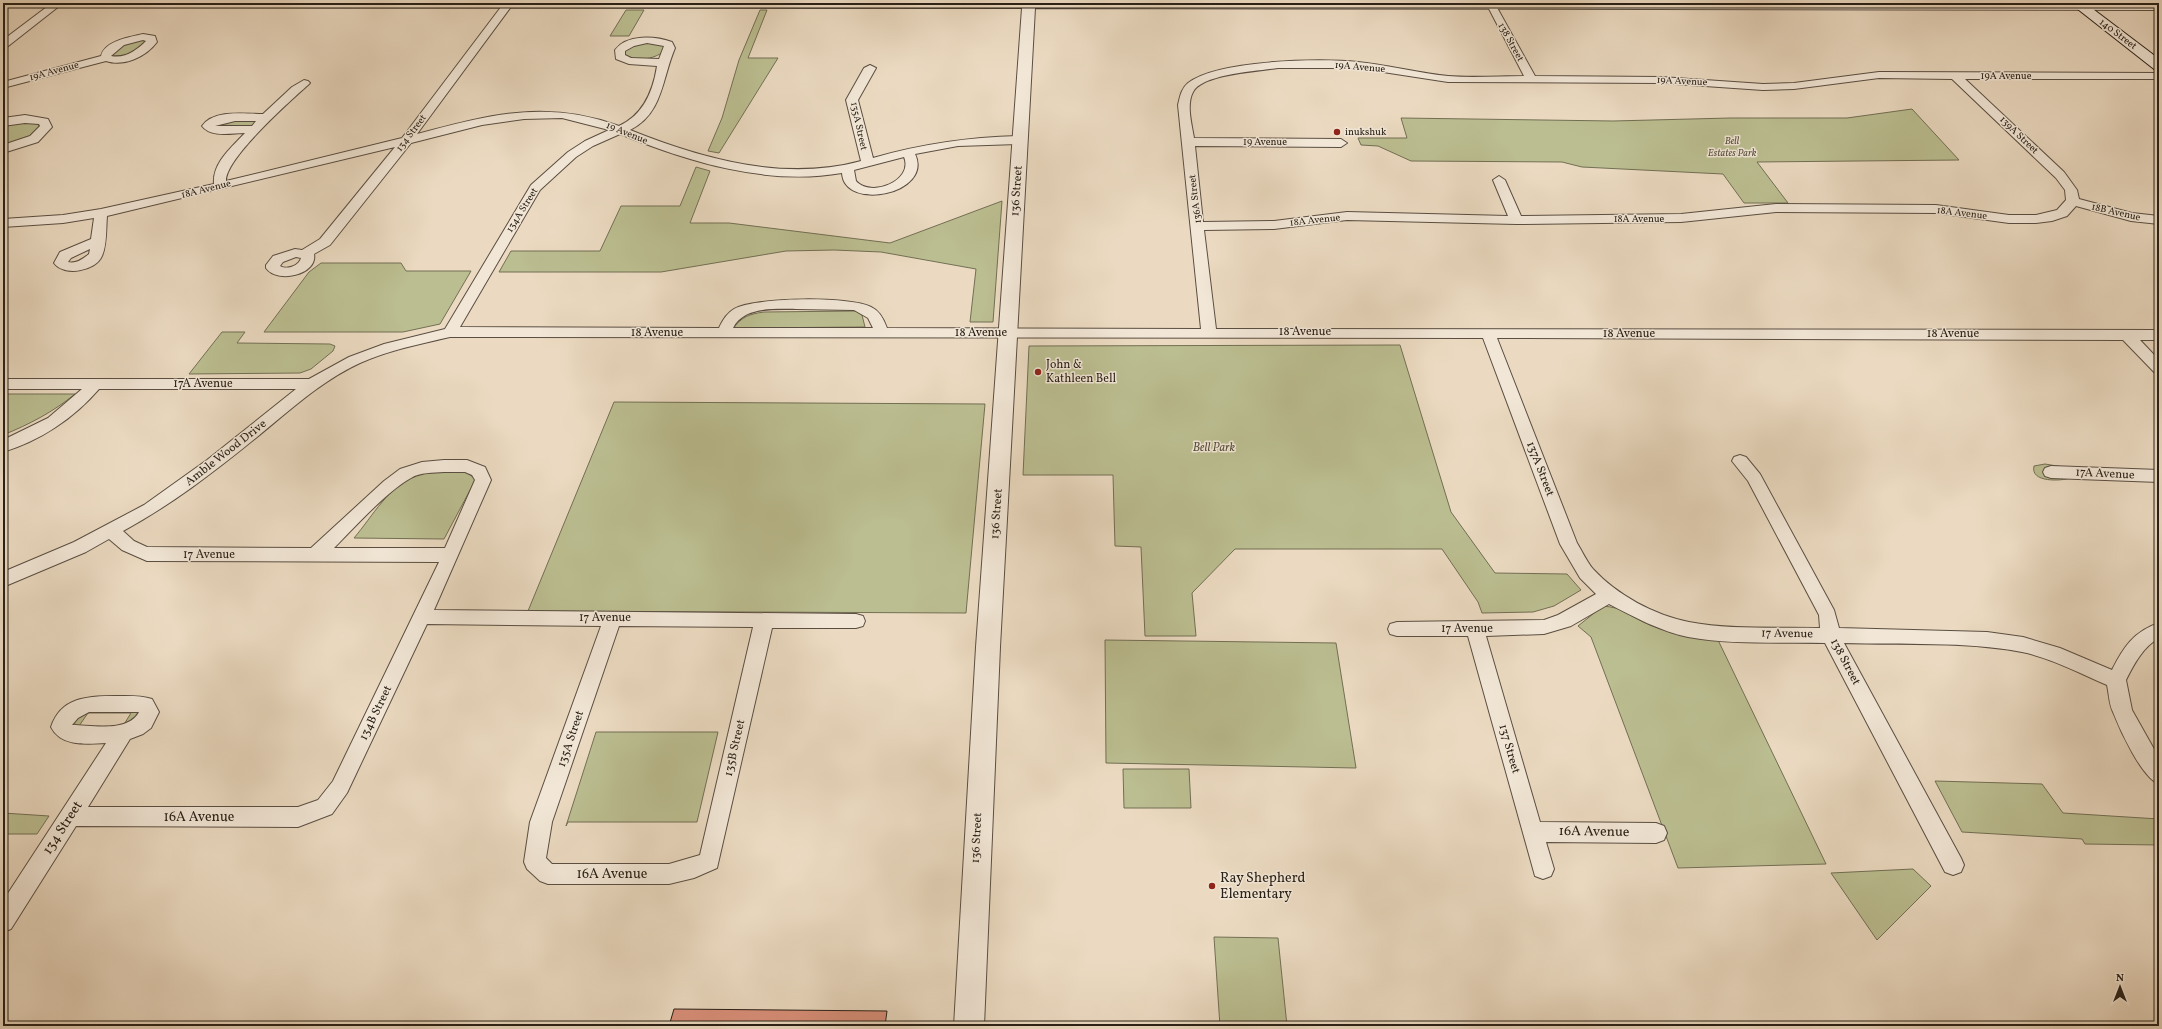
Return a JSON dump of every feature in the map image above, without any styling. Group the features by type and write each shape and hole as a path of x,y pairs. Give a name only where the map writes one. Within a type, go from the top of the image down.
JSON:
{"main road":[{"name":"140 Street","path":"2079,4 2159,66"}],"street":[{"path":"3,3 2079,4 2159,6"},
{"path":"3,34 46,3"},
{"path":"3,45 24,27 58,3"},
{"name":"134 Street","path":"305,254 325,242 406,140 509,3"},
{"name":"136 Street","path":"968,1026 988,647 1029,4"},
{"name":"138 Street","path":"1490,4 1532,80"},
{"path":"12,27 24,27"},
{"name":"19A Avenue","path":"3,85 106,58"},
{"name":"134A Street","path":"450,332 535,188 548,173 574,153 598,139 620,129 645,113 662,74 663,63"},
{"name":"19A Avenue","path":"1208,77 1230,71 1267,66 1341,64 1373,67 1448,79 1661,80 1763,86 1794,86 1879,75 2159,76"},
{"name":"135A Street","path":"868,163 852,100 870,68"},
{"name":"139A Street","path":"1956,76 2060,175 2071,190 2073,201"},
{"name":"136A Street","path":"1208,77 1192,86 1184,98 1209,332"},
{"path":"220,185 220,172 256,129 304,83"},
{"name":"19 Avenue","path":"406,140 492,121 544,114 572,116 620,129 674,151 742,167 799,173 832,172 848,169 908,152 951,144 1020,140"},
{"path":"256,129 214,130 208,126 211,122 222,118 267,118"},
{"path":"3,122 36,119 44,121 46,127 34,139 3,149"},
{"name":"18A Avenue","path":"3,222 63,219 101,213 406,140"},
{"name":"19 Avenue","path":"1188,142 1341,143"},
{"path":"848,169 850,181 854,187 862,191 883,190 899,185 911,175 913,166 908,152"},
{"path":"1499,180 1516,220"},
{"name":"18A Avenue","path":"1198,226 1274,225 1346,216 1516,220 1681,218 1776,208 1915,208 2009,219 2036,219 2052,217 2062,212 2073,201"},
{"name":"18B Avenue","path":"2073,201 2131,217 2159,220"},
{"path":"97,241 101,213"},
{"path":"724,333 729,322 740,312 760,307 855,306 869,310 877,319 882,333"},
{"name":"18 Avenue","path":"450,332 1209,332 2159,335"},
{"name":"Amble Wood Drive","path":"3,580 37,567 113,531 184,487 312,384 354,360 388,347 450,332"},
{"name":"137A Street","path":"1488,333 1569,544 1586,572 1609,595"},
{"path":"2127,335 2159,369"},
{"name":"17A Avenue","path":"3,384 312,384"},
{"path":"3,446 37,431 65,414 86,396 95,384"},
{"name":"138 Street","path":"1740,461 1754,478 1828,615 1830,634 1953,865"},
{"path":"314,555 390,485 406,473 422,468 467,466 480,471 483,480 451,555 422,617"},
{"name":"17A Avenue","path":"2051,472 2159,476"},
{"name":"17 Avenue","path":"113,531 119,540 129,548 147,554 451,555"},
{"name":"17 Avenue","path":"1397,629 1544,627 1564,621 1609,595 1647,615 1688,629 1721,633 1830,634 1988,639 2023,645 2060,656 2116,680"},
{"name":"17 Avenue","path":"422,617 856,621"},
{"name":"134B Street","path":"325,806 340,787 422,617"},
{"name":"135A Street","path":"534,862 541,822 613,618"},
{"name":"135B Street","path":"694,868 709,861 764,620"},
{"name":"137 Street","path":"1476,629 1543,869"},
{"path":"2159,630 2148,633 2130,655 2116,680 2122,711 2145,755 2159,775"},
{"name":"134 Street","path":"3,921 123,734"},
{"name":"16A Avenue","path":"70,816 298,817 325,806"},
{"name":"16A Avenue","path":"1532,832 1656,833"},
{"name":"16A Avenue","path":"534,862 548,874 669,874 694,868"}],"green space":[{"path":"626,10 644,10 629,36 610,36"},
{"path":"760,10 767,10 748,58 778,58 719,153 708,151 722,118 739,60"},
{"path":"141,39 148,41 130,55 111,56 123,43"},
{"path":"640,42 663,45 664,47 662,53 644,59 625,55 625,49"},
{"name":"Bell Estates Park","path":"1912,109 1959,160 1757,162 1788,203 1744,203 1723,174 1582,167 1562,162 1411,161 1378,146 1361,145 1358,138 1407,138 1401,118 1613,121 1730,118 1847,118"},
{"path":"225,121 258,122 253,126 215,125"},
{"path":"34,122 39,125 36,134 10,145 5,143 3,130 8,124"},
{"path":"696,167 710,171 690,223 729,223 890,243 1002,201 993,322 970,322 976,269 881,252 834,250 786,251 661,272 499,272 511,251 600,251 621,206 680,206"},
{"path":"321,263 401,263 406,271 471,271 440,324 403,332 264,332 309,272"},
{"path":"856,311 862,315 865,327 733,328 746,317 764,312"},
{"path":"222,332 245,332 237,343 330,344 335,346 333,351 311,369 300,373 189,374"},
{"name":"Bell Park","path":"1400,345 1451,512 1495,573 1567,574 1581,590 1554,606 1533,612 1482,613 1478,602 1442,549 1235,549 1192,593 1196,636 1145,636 1141,547 1115,546 1113,475 1023,475 1029,346"},
{"path":"3,394 75,394 41,417 3,435"},
{"path":"614,402 985,404 966,613 528,611"},
{"path":"2045,464 2069,468 2071,478 2047,480 2041,478 2034,472 2034,466"},
{"path":"464,471 476,479 444,539 354,538 390,493 407,479 428,472"},
{"path":"1603,606 1624,611 1643,622 1661,629 1680,634 1718,640 1826,864 1678,868 1591,637 1578,626"},
{"path":"1105,640 1336,643 1356,768 1106,763"},
{"path":"83,711 139,712 139,717 123,726 131,713 88,713 79,726 73,723"},
{"path":"596,732 718,732 697,822 568,822 566,826"},
{"path":"1123,769 1189,769 1191,808 1124,808"},
{"path":"1935,781 2042,784 2063,813 2159,819 2159,845 2085,844 2082,839 1962,832"},
{"path":"3,813 49,816 37,834 3,834"},
{"path":"1913,869 1931,886 1877,940 1831,873"},
{"path":"1214,937 1278,938 1287,1026 1220,1026"}],"building":[{"path":"674,1009 887,1011 885,1026 669,1026"}],"transit line":[{"path":"3,3 2159,6"}],"place":[{"name":"inukshuk","path":"1337,132"},
{"name":"John & Kathleen Bell","path":"1038,372"},
{"name":"Ray Shepherd Elementary","path":"1212,886"}]}
